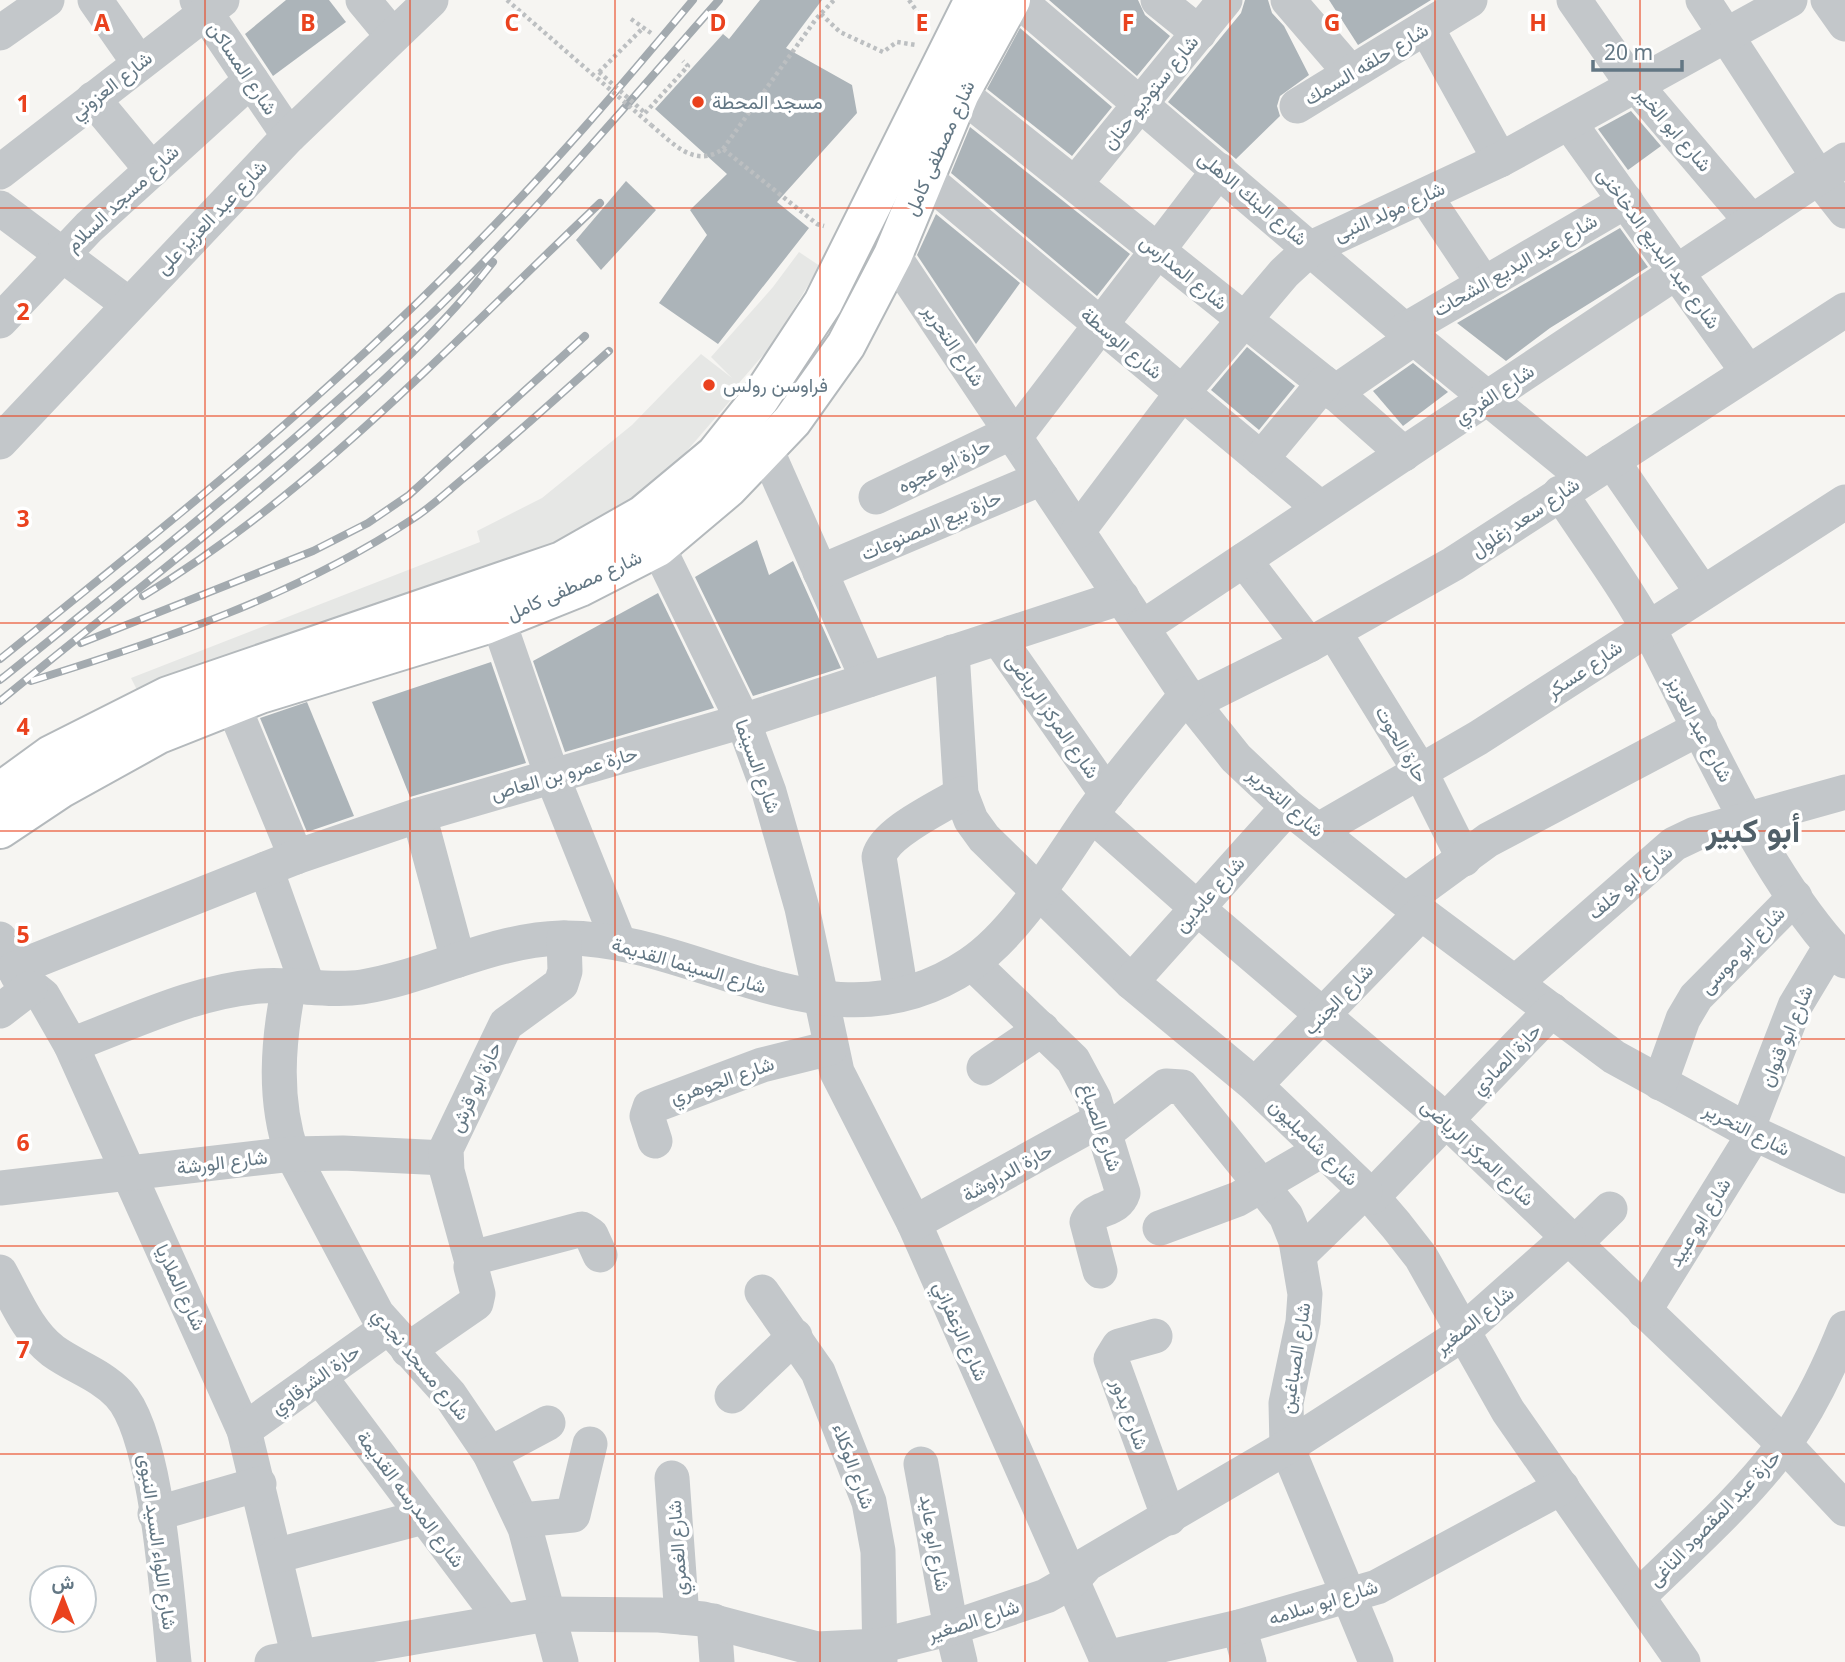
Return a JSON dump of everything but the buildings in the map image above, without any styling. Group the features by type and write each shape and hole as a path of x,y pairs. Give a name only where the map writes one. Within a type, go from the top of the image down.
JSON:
{"main road":[{"name":"شارع مصطفى كامل","path":"0,792 51,755 168,696 562,561 643,515 715,455 759,400 823,303 974,0"},
{"name":"شارع مصطفى كامل","path":"0,829 60,789 159,734 233,705 498,620 580,587 658,547 728,488 766,449 792,421 846,345 893,255 960,93 1011,0"}],"street":[{"path":"0,33 47,0"},
{"path":"95,0 139,63"},
{"path":"363,0 392,35"},
{"name":"شارع عبد العزيز على","path":"7,421 128,304 289,136 431,0"},
{"name":"شارع البنك الاهلى","path":"1018,0 1486,399 1585,477"},
{"path":"1158,0 1199,33"},
{"name":"شارع ستوديو حنان","path":"1075,184 1226,0"},
{"path":"1288,0 1350,72"},
{"name":"شارع حلقه السمك","path":"1297,106 1429,16 1470,0"},
{"name":"شارع ابو الخير","path":"1574,0 1635,85 1661,111 1752,222"},
{"path":"1703,0 1725,36 1832,169 1845,211"},
{"name":"شارع مولد النبى","path":"1078,531 1182,393 1284,273 1311,248 1425,196 1570,124 1790,0"},
{"path":"1828,0 1845,24"},
{"name":"شارع العزوني","path":"0,172 139,63 208,4"},
{"name":"شارع المساكن","path":"208,4 251,80 289,136"},
{"path":"1429,16 1500,160"},
{"name":"شارع مسجد السلام","path":"0,321 61,255 251,80"},
{"name":"شارع المدارس","path":"960,93 1329,388 1404,454"},
{"path":"93,99 152,170"},
{"name":"شارع عبد البديع الدخاخنى","path":"1570,124 1748,372"},
{"name":"شارع الفردي","path":"1143,626 1832,169"},
{"path":"1013,434 1219,170"},
{"name":"شارع الوسطة","path":"925,178 1320,508"},
{"path":"1425,196 1484,284"},
{"name":"شارع عبد البديع الشحات","path":"1261,458 1329,388 1484,284 1626,201"},
{"path":"0,208 128,304"},
{"name":"شارع التحرير","path":"893,255 1189,698 1236,758 1288,807 1413,907 1614,1057 1750,1132 1845,1176"},
{"name":"شارع سعد زغلول","path":"1189,698 1321,638 1453,564 1845,310"},
{"name":"حارة ابو عجوه","path":"876,497 1013,434"},
{"path":"766,449 868,680"},
{"path":"1585,477 1702,592"},
{"name":"شارع عبد العزيز","path":"1585,477 1647,628 1747,819 1795,897 1838,953"},
{"name":"حارة بيع المصنوعات","path":"820,572 1042,478"},
{"name":"شارع عسكر","path":"1319,831 1515,715 1845,502"},
{"name":"شارع السينما","path":"658,547 743,721 792,869 823,999"},
{"name":"حارة الحوت","path":"1244,560 1321,638 1420,771 1464,859"},
{"name":"حارة عمرو بن العاص","path":"0,1011 15,965 281,863 419,815 743,721 1122,597"},
{"path":"498,620 552,776 619,943"},
{"name":"شارع المركز الرياضى","path":"998,638 1100,804 1196,908 1446,1120 1784,1444 1845,1509"},
{"name":"شارع شامبليون","path":"952,653 961,794 971,820 984,838 1131,982 1255,1085 1368,1194 1420,1257 1508,1411 1683,1662"},
{"name":"شارع السينما القديمة","path":"71,1045 204,996 251,987 361,987 496,947 564,938 619,943 780,990 823,999 901,993 926,986 972,963 994,944 1038,890 1100,804 1189,698"},
{"name":"شارع مسجد نجدي","path":"233,705 281,863 298,986 283,1015 279,1074 285,1133 292,1154 398,1339 450,1395 490,1454 522,1520 561,1662"},
{"name":"شارع الجنب","path":"1255,1085 1324,1014 1413,907 1464,859 1533,814 1700,728"},
{"name":"شارع ابو خلف","path":"1515,983 1665,851 1695,834 1845,792"},
{"path":"901,993 879,858 881,849 891,837 961,794"},
{"name":"شارع عابدين","path":"1131,982 1288,807"},
{"path":"419,815 458,960"},
{"name":"شارع ابو موسى","path":"1660,1083 1683,1020 1696,997 1795,897"},
{"name":"حارة ابو قرش","path":"398,1339 476,1303 478,1294 471,1273 472,1262 445,1158 449,1140 506,1024 561,984 565,971 564,938"},
{"name":"شارع ابو قنوان","path":"1750,1132 1795,1006 1838,953"},
{"name":"شارع الصباغ","path":"972,963 1014,1006 1059,1044 1079,1070 1094,1099 1123,1193 1115,1206 1093,1213 1087,1222 1100,1271"},
{"name":"شارع الملاريا","path":"15,965 43,996 71,1045 244,1430 275,1556 290,1660"},
{"name":"شارع الزعفراني","path":"823,999 830,1048 848,1094 914,1223 1107,1660"},
{"name":"حارة الصادي","path":"1300,1255 1446,1120 1552,1010"},
{"path":"984,1068 1042,1030"},
{"name":"شارع الجوهري","path":"655,1141 647,1116 650,1107 762,1065 830,1048"},
{"name":"شارع الصباغين","path":"1102,1127 1166,1086 1182,1087 1286,1216 1300,1255 1305,1294 1303,1322 1286,1403 1287,1447 1376,1662"},
{"name":"حارة الدراوشة","path":"914,1223 1102,1127"},
{"name":"شارع ابو عبيد","path":"1644,1311 1750,1132"},
{"path":"1160,1228 1212,1212 1263,1186 1322,1150"},
{"name":"شارع الورشة","path":"0,1188 292,1154 343,1153 445,1158"},
{"name":"شارع الصغير","path":"290,1660 412,1650 503,1621 547,1614 698,1619 817,1649 879,1654 1046,1596 1072,1581 1087,1564 1287,1447 1463,1333 1610,1209"},
{"path":"472,1262 480,1256 582,1229 591,1235 600,1255"},
{"name":"شارع اللواء السيد النبوى","path":"0,1272 40,1339 55,1352 96,1374 121,1395 136,1420 146,1449 174,1662"},
{"name":"شارع الوكلاء","path":"762,1292 795,1336 818,1373 869,1502 878,1551 879,1654"},
{"path":"732,1396 795,1336"},
{"name":"شارع بدور","path":"1155,1336 1119,1346 1111,1359 1168,1518"},
{"name":"حارة عبد المقصود الناغى","path":"1639,1596 1757,1478 1784,1444 1843,1338"},
{"name":"حارة الشرقاوي","path":"244,1430 319,1377 398,1339"},
{"name":"شارع المدرسه القديمة","path":"319,1377 503,1621"},
{"path":"490,1454 548,1423"},
{"path":"522,1520 573,1515 590,1444"},
{"name":"شارع ابو عايد","path":"921,1464 951,1628 960,1662"},
{"name":"شارع الغمري","path":"672,1478 698,1619 717,1662"},
{"path":"155,1514 259,1484"},
{"name":"شارع ابو سلامه","path":"1107,1660 1349,1598 1404,1574 1562,1487"},
{"path":"275,1556 423,1517"},
{"path":"1239,1627 1249,1662"}],"path":[{"path":"508,0 651,125 684,151 699,158 709,157 723,149 834,0"},
{"path":"821,14 840,32 883,52 897,42 948,50"},
{"path":"631,19 651,33"},
{"path":"643,28 600,72 645,114 688,66 683,61"},
{"path":"723,149 817,224 857,232"}],"shaded area":[{"path":"799,252 820,266 771,346 739,383 742,387 673,467 624,504 556,543 141,698 131,678 480,542 477,531 542,498 632,425 701,354 732,378 711,357 773,287"}],"railway":[{"path":"0,659 244,460 419,301 504,216 614,94 693,0"},
{"path":"0,680 246,479 343,396 434,312 518,226 719,0"},
{"path":"143,596 206,555 267,510 325,462 382,412 600,203"},
{"path":"0,701 244,503 346,415 433,331 493,262"},
{"path":"81,643 313,551 368,523 409,495 585,336"},
{"path":"31,681 227,614 275,594 367,547 432,505 609,351"}],"place":[{"name":"مسجد المحطة","path":"698,102"},
{"name":"فراوسن رولس","path":"709,385"}],"district":[{"name":"أبو كبير","path":"1753,830"}]}
